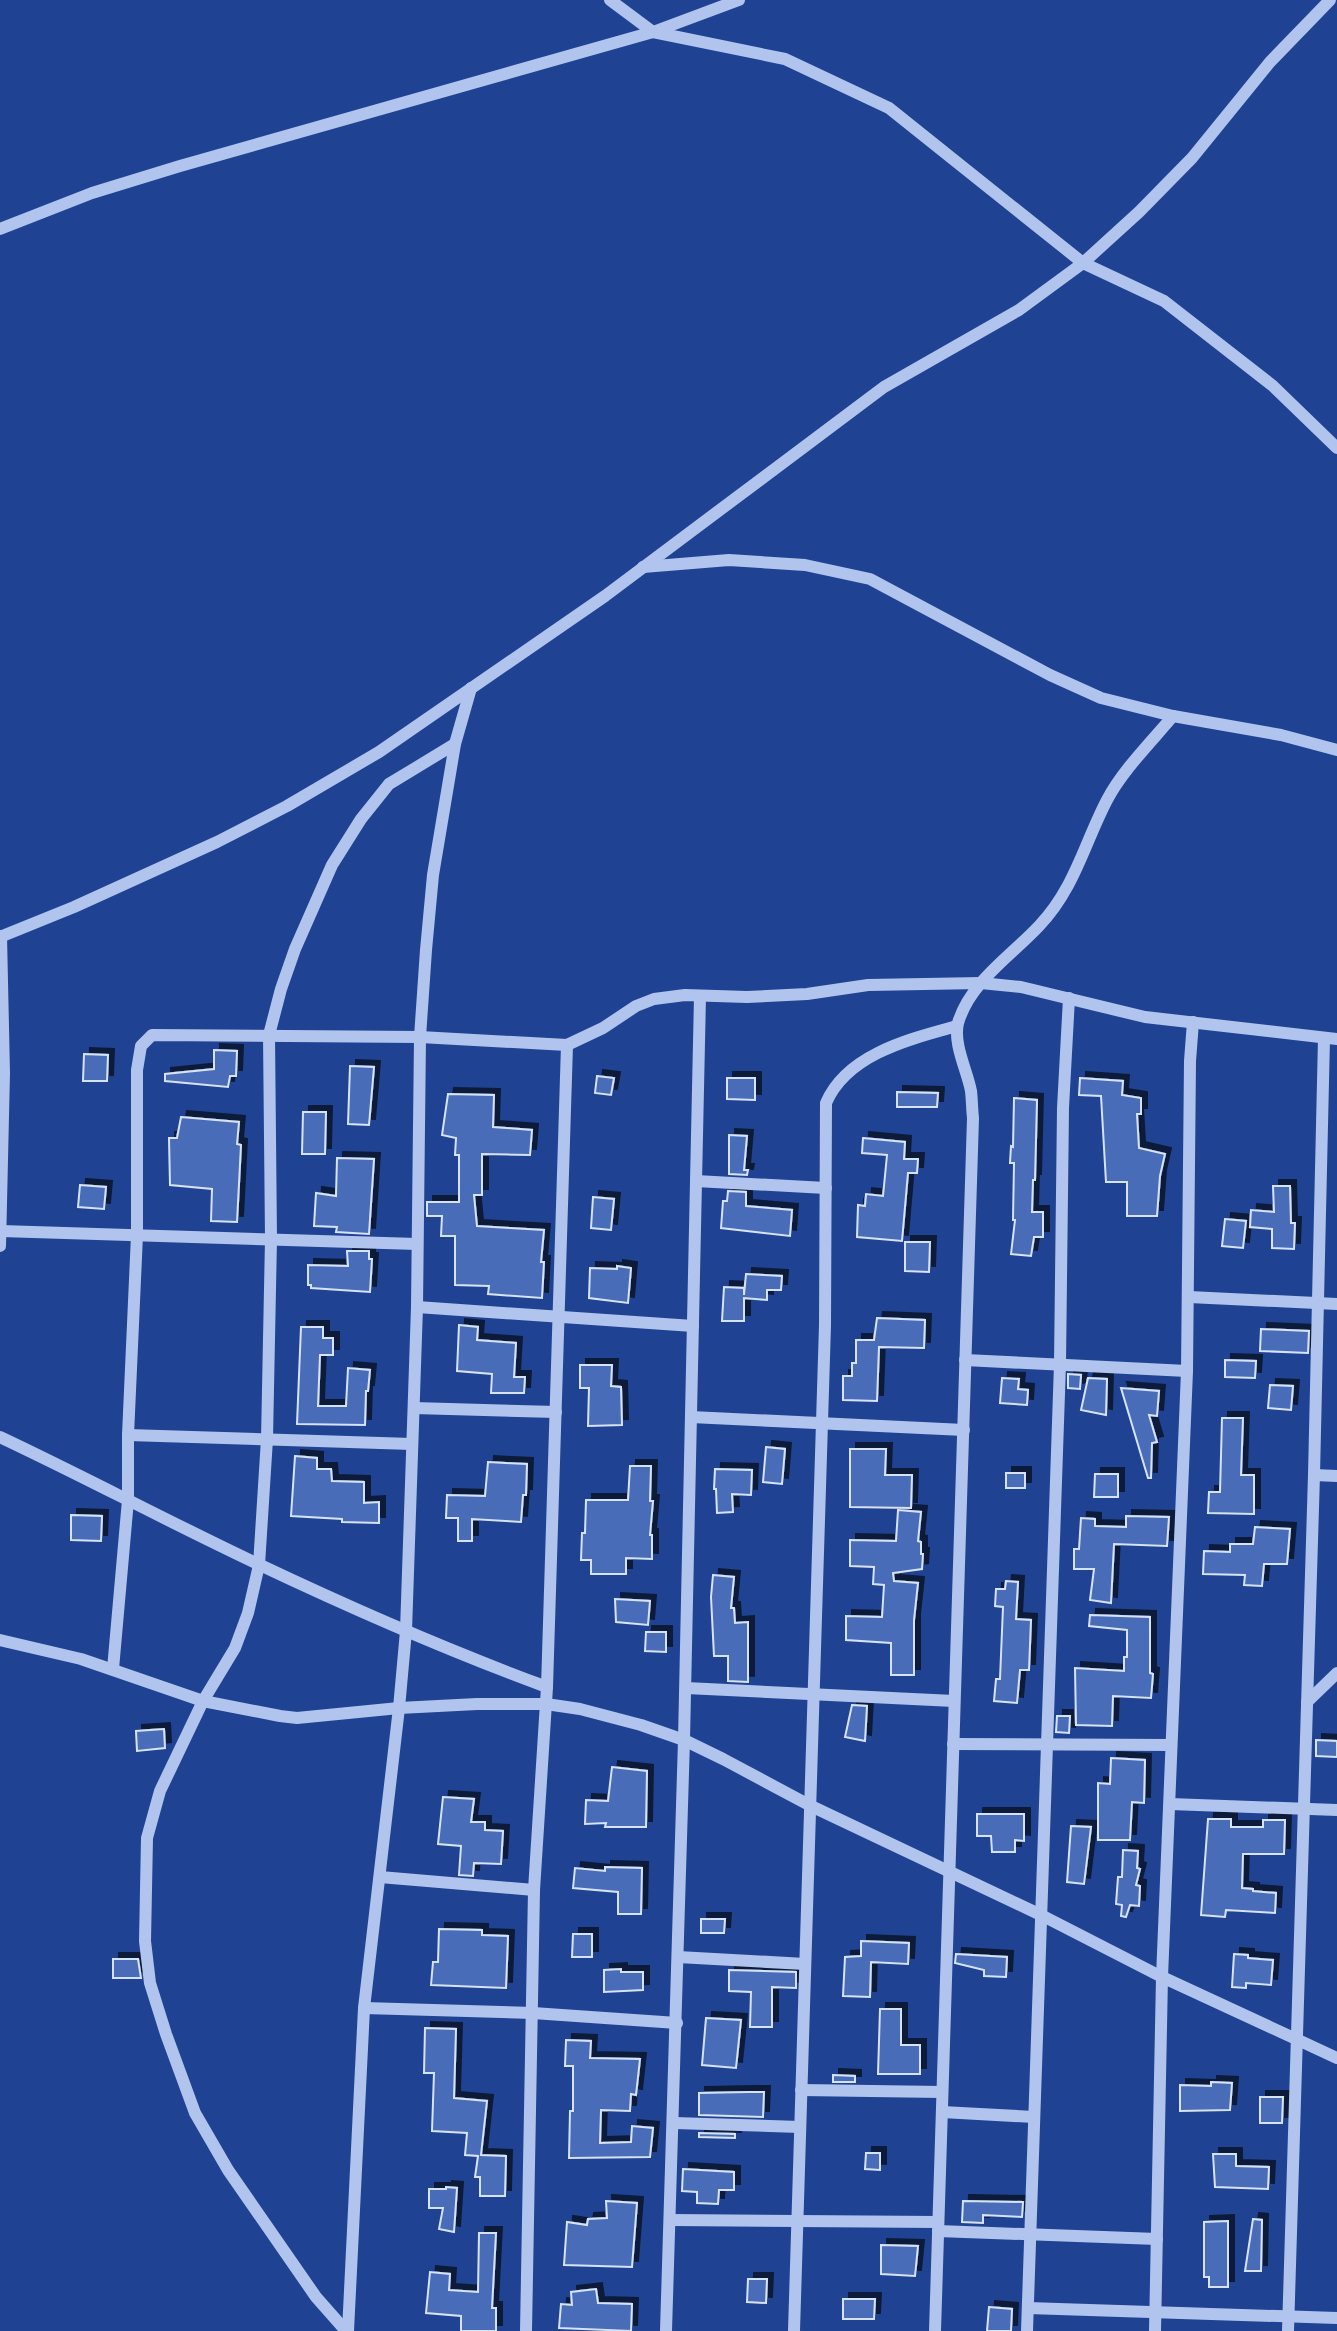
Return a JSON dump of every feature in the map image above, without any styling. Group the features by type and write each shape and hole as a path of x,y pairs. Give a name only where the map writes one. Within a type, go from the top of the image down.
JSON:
{"street":[{"path":"610,0 653,32 785,59 889,108 1083,262 1164,300 1273,386 1337,448"},
{"path":"0,229 92,193 653,32 739,0"},
{"path":"0,1246 4,1073 0,937 74,907 217,842 286,806 379,751 642,567 884,387 1019,310 1083,262 1139,212 1192,158 1270,62 1330,0"},
{"path":"642,567 729,560 804,565 870,579 1050,675 1101,698 1173,716 1281,735 1337,750"},
{"path":"347,2331 364,2008 406,1631 417,1307 420,1037 433,875 456,744 471,688"},
{"path":"935,2331 973,1118 971,1091 959,1046 957,1026 981,983 1040,925 1061,898 1078,869 1108,797 1173,716"},
{"path":"347,2331 316,2297 236,2182 195,2113 150,1983 145,1941 147,1838 160,1791 203,1701 235,1648 248,1613 259,1565 267,1439 271,1240 269,1035 281,989 295,948 332,865 360,819 388,784 456,744"},
{"path":"113,1669 128,1500 128,1435 137,1235 137,1070 141,1046 152,1035 420,1037 567,1045 603,1028 636,1006 654,999 685,995 747,997 868,985 981,983 1069,998 1144,1017 1330,1039 1318,1303 1288,2331"},
{"path":"666,2331 677,2023 700,996"},
{"path":"1027,2331 1060,1364 1063,1108 1069,998"},
{"path":"1155,2331 1162,1977 1187,1371 1190,1061 1193,1023"},
{"path":"793,2331 822,1424 826,1103 833,1087 849,1072 877,1054 901,1042 957,1026"},
{"path":"526,2331 534,1890 547,1687 567,1045"},
{"path":"696,1181 825,1188"},
{"path":"1,1231 417,1244"},
{"path":"1189,1297 1337,1304"},
{"path":"417,1307 693,1326"},
{"path":"965,1360 1187,1371"},
{"path":"414,1408 556,1412"},
{"path":"691,1418 964,1430"},
{"path":"128,1435 412,1444"},
{"path":"0,1437 259,1565 406,1631 547,1687"},
{"path":"1314,1475 1337,1476"},
{"path":"0,1640 48,1650 113,1669 203,1701 297,1718 399,1708 546,1704 580,1709 641,1725 684,1740 811,1806 1041,1915 1162,1977 1337,2058"},
{"path":"1307,1702 1337,1673"},
{"path":"685,1688 954,1701"},
{"path":"953,1744 1171,1745"},
{"path":"1170,1804 1337,1810"},
{"path":"380,1877 534,1890"},
{"path":"678,1957 805,1964"},
{"path":"364,2008 533,2013 677,2023"},
{"path":"801,2090 942,2092"},
{"path":"942,2112 1034,2117"},
{"path":"674,2123 800,2127"},
{"path":"671,2220 797,2221 938,2227 1031,2235 1157,2239"},
{"path":"1028,2308 1337,2318"}],"building":[{"path":"214,1050 237,1051 236,1076 230,1076 228,1087 165,1081 165,1074 214,1069"},
{"path":"84,1054 108,1055 107,1081 83,1081"},
{"path":"350,1066 374,1067 369,1125 348,1124"},
{"path":"597,1076 614,1078 611,1095 595,1093"},
{"path":"727,1078 755,1078 755,1100 727,1099"},
{"path":"1080,1078 1123,1081 1122,1095 1141,1098 1141,1114 1137,1114 1139,1148 1165,1154 1160,1176 1157,1216 1127,1216 1127,1182 1106,1182 1101,1096 1079,1095"},
{"path":"897,1092 938,1093 937,1107 897,1107"},
{"path":"448,1094 494,1095 493,1127 532,1130 530,1155 482,1154 482,1195 474,1195 477,1226 544,1230 542,1298 488,1294 489,1286 455,1285 455,1236 441,1236 442,1216 427,1216 427,1202 459,1202 459,1155 455,1155 456,1138 442,1135"},
{"path":"1014,1098 1037,1100 1032,1212 1043,1212 1043,1237 1034,1237 1031,1256 1011,1254 1015,1220 1014,1163 1010,1163"},
{"path":"303,1112 326,1112 325,1154 302,1154"},
{"path":"181,1117 239,1122 237,1144 241,1145 237,1222 211,1221 212,1189 170,1185 169,1138 177,1138"},
{"path":"729,1135 747,1136 744,1170 748,1170 747,1175 729,1174"},
{"path":"863,1138 905,1142 904,1159 918,1159 917,1173 908,1173 902,1241 857,1237 858,1205 865,1206 866,1194 883,1196 887,1155 862,1153"},
{"path":"337,1158 374,1159 369,1234 336,1232 337,1227 314,1226 316,1193 336,1196"},
{"path":"80,1185 106,1187 104,1209 78,1207"},
{"path":"1273,1186 1290,1186 1291,1223 1295,1223 1294,1249 1272,1248 1272,1229 1250,1227 1251,1210 1274,1212"},
{"path":"728,1191 746,1192 746,1206 792,1210 790,1236 721,1228 723,1201 727,1201"},
{"path":"593,1197 614,1199 611,1230 591,1228"},
{"path":"1225,1219 1246,1221 1243,1248 1222,1246"},
{"path":"905,1242 930,1242 929,1272 905,1271"},
{"path":"347,1251 369,1251 369,1259 372,1259 370,1292 311,1288 311,1285 308,1285 308,1265 348,1266"},
{"path":"617,1266 631,1268 628,1303 589,1298 590,1268 617,1269"},
{"path":"746,1274 782,1276 781,1290 767,1290 767,1300 744,1298 744,1321 722,1321 724,1287 744,1288 744,1295"},
{"path":"877,1318 925,1320 924,1348 879,1347 877,1401 843,1400 843,1376 852,1376 852,1363 856,1363 856,1340 874,1340"},
{"path":"459,1325 478,1327 477,1340 516,1343 514,1377 525,1377 524,1393 491,1393 492,1374 457,1371"},
{"path":"301,1327 323,1327 323,1338 333,1338 333,1355 320,1355 318,1406 346,1406 348,1368 370,1370 365,1425 297,1424"},
{"path":"1261,1329 1309,1331 1308,1353 1260,1351"},
{"path":"1225,1360 1256,1361 1255,1378 1225,1377"},
{"path":"580,1365 612,1365 611,1386 621,1387 622,1425 588,1426 589,1388 580,1388"},
{"path":"1068,1374 1081,1375 1080,1389 1068,1388"},
{"path":"1002,1378 1019,1379 1018,1389 1028,1390 1027,1405 1000,1403"},
{"path":"1088,1378 1107,1379 1106,1415 1081,1410"},
{"path":"1270,1385 1293,1386 1291,1410 1268,1408"},
{"path":"1121,1388 1159,1391 1157,1416 1149,1415 1157,1442 1152,1443 1151,1478 1148,1478"},
{"path":"1222,1418 1243,1418 1241,1475 1254,1475 1254,1514 1208,1513 1209,1492 1220,1492"},
{"path":"766,1447 785,1449 782,1484 763,1482"},
{"path":"850,1449 886,1449 885,1475 912,1475 911,1508 850,1507"},
{"path":"295,1456 317,1458 317,1469 331,1469 332,1481 364,1482 364,1503 379,1502 379,1523 291,1516"},
{"path":"488,1462 527,1464 526,1495 523,1495 521,1522 472,1519 472,1541 458,1541 458,1518 446,1518 447,1495 485,1496"},
{"path":"630,1466 651,1466 652,1559 626,1558 626,1574 591,1574 591,1560 581,1560 586,1500 628,1500"},
{"path":"715,1469 752,1470 751,1495 732,1494 733,1512 717,1513"},
{"path":"1006,1473 1025,1473 1025,1488 1006,1488"},
{"path":"1095,1474 1118,1474 1118,1497 1094,1497"},
{"path":"898,1510 921,1512 918,1541 921,1542 923,1554 922,1569 893,1573 894,1581 918,1583 914,1620 914,1675 891,1675 891,1643 846,1640 846,1616 882,1617 884,1585 873,1584 874,1567 850,1566 850,1540 896,1541"},
{"path":"71,1515 102,1516 101,1541 71,1540"},
{"path":"1126,1516 1169,1517 1167,1546 1114,1544 1111,1603 1090,1600 1094,1569 1074,1569 1074,1549 1079,1549 1081,1518 1095,1519 1095,1526 1126,1527"},
{"path":"1255,1527 1290,1529 1287,1564 1264,1564 1262,1586 1244,1585 1245,1575 1203,1574 1204,1551 1230,1552 1230,1544 1253,1544"},
{"path":"713,1575 734,1577 731,1608 734,1608 735,1623 748,1622 748,1682 728,1681 728,1656 714,1656 711,1597"},
{"path":"1006,1581 1018,1582 1016,1619 1031,1620 1029,1670 1020,1670 1017,1703 994,1701 996,1679 1000,1679 1003,1607 995,1606 996,1589 1005,1589"},
{"path":"615,1599 650,1601 648,1625 616,1622"},
{"path":"1090,1615 1150,1617 1150,1673 1153,1674 1151,1698 1113,1696 1112,1726 1076,1725 1075,1668 1124,1671 1124,1657 1127,1657 1127,1630 1089,1626"},
{"path":"646,1632 666,1632 666,1652 645,1651"},
{"path":"852,1705 867,1706 865,1741 845,1737"},
{"path":"1057,1716 1070,1716 1069,1733 1056,1732"},
{"path":"164,1729 165,1748 137,1751 136,1731"},
{"path":"1316,1740 1337,1741 1337,1757 1316,1756"},
{"path":"1111,1758 1145,1760 1144,1803 1132,1802 1130,1840 1098,1840 1098,1783 1110,1784"},
{"path":"612,1767 647,1771 646,1827 585,1824 586,1800 608,1801"},
{"path":"443,1797 474,1799 471,1822 485,1822 485,1830 503,1831 501,1864 474,1863 473,1876 459,1875 461,1846 438,1844"},
{"path":"977,1814 1024,1814 1024,1841 1015,1840 1015,1852 992,1852 991,1836 977,1836"},
{"path":"1208,1819 1231,1819 1231,1827 1263,1827 1263,1820 1285,1820 1284,1854 1243,1854 1242,1888 1276,1893 1275,1913 1226,1910 1225,1917 1201,1915"},
{"path":"1071,1826 1091,1827 1084,1884 1067,1882"},
{"path":"1123,1850 1138,1851 1137,1868 1140,1869 1136,1885 1140,1886 1139,1906 1130,1905 1126,1917 1121,1916 1122,1905 1116,1904 1118,1877 1122,1877"},
{"path":"605,1867 642,1868 641,1914 618,1914 618,1892 573,1888 575,1868 605,1871"},
{"path":"701,1919 725,1919 724,1933 701,1933"},
{"path":"439,1929 482,1930 482,1935 508,1936 506,1988 431,1985 433,1962 438,1962"},
{"path":"573,1934 592,1934 592,1957 572,1957"},
{"path":"861,1941 909,1943 908,1964 871,1962 870,1997 843,1996 845,1957 861,1956"},
{"path":"956,1954 1007,1957 1006,1977 984,1976 984,1970 955,1963"},
{"path":"1234,1954 1273,1960 1271,1985 1246,1983 1246,1988 1232,1987"},
{"path":"113,1959 138,1959 141,1978 113,1978"},
{"path":"621,1969 621,1972 643,1972 643,1990 604,1992 604,1970"},
{"path":"729,1970 796,1972 796,1988 772,1987 772,2027 750,2027 751,1992 729,1991"},
{"path":"880,2009 901,2009 901,2045 920,2045 920,2074 878,2074"},
{"path":"706,2018 741,2020 736,2068 702,2065"},
{"path":"425,2028 456,2029 454,2098 487,2101 481,2155 506,2156 505,2196 480,2196 480,2177 475,2177 478,2156 465,2155 467,2133 432,2131 434,2073 424,2073"},
{"path":"566,2040 591,2041 590,2058 640,2059 636,2095 631,2094 630,2111 601,2110 600,2143 631,2142 632,2126 653,2128 650,2157 569,2158 573,2066 565,2066"},
{"path":"833,2075 855,2076 855,2082 833,2082"},
{"path":"1211,2082 1232,2083 1230,2110 1180,2111 1180,2085 1211,2086"},
{"path":"764,2092 763,2117 699,2115 699,2093"},
{"path":"1260,2097 1283,2097 1282,2123 1260,2123"},
{"path":"699,2133 735,2134 735,2138 699,2137"},
{"path":"866,2153 880,2153 880,2170 865,2169"},
{"path":"1213,2154 1236,2154 1236,2166 1269,2167 1268,2189 1215,2187"},
{"path":"683,2169 734,2172 734,2190 719,2190 718,2204 697,2203 697,2192 682,2191"},
{"path":"457,2188 454,2232 439,2229 443,2208 429,2208 429,2189"},
{"path":"606,2201 637,2203 632,2267 564,2265 567,2222 587,2225 588,2219 607,2218"},
{"path":"963,2201 1023,2202 1022,2217 983,2215 983,2223 962,2222"},
{"path":"1253,2219 1262,2220 1261,2271 1245,2271"},
{"path":"1228,2221 1228,2287 1209,2287 1209,2277 1204,2277 1204,2222"},
{"path":"479,2233 496,2233 492,2308 496,2308 496,2331 461,2331 461,2316 426,2313 430,2272 450,2274 449,2290 478,2292"},
{"path":"881,2245 918,2246 915,2276 881,2274"},
{"path":"748,2279 767,2279 766,2303 747,2302"},
{"path":"596,2289 598,2303 632,2304 631,2331 559,2328 561,2304 572,2305 571,2292"},
{"path":"843,2299 875,2299 874,2319 843,2319"},
{"path":"989,2307 1012,2309 1011,2331 987,2331"}]}
